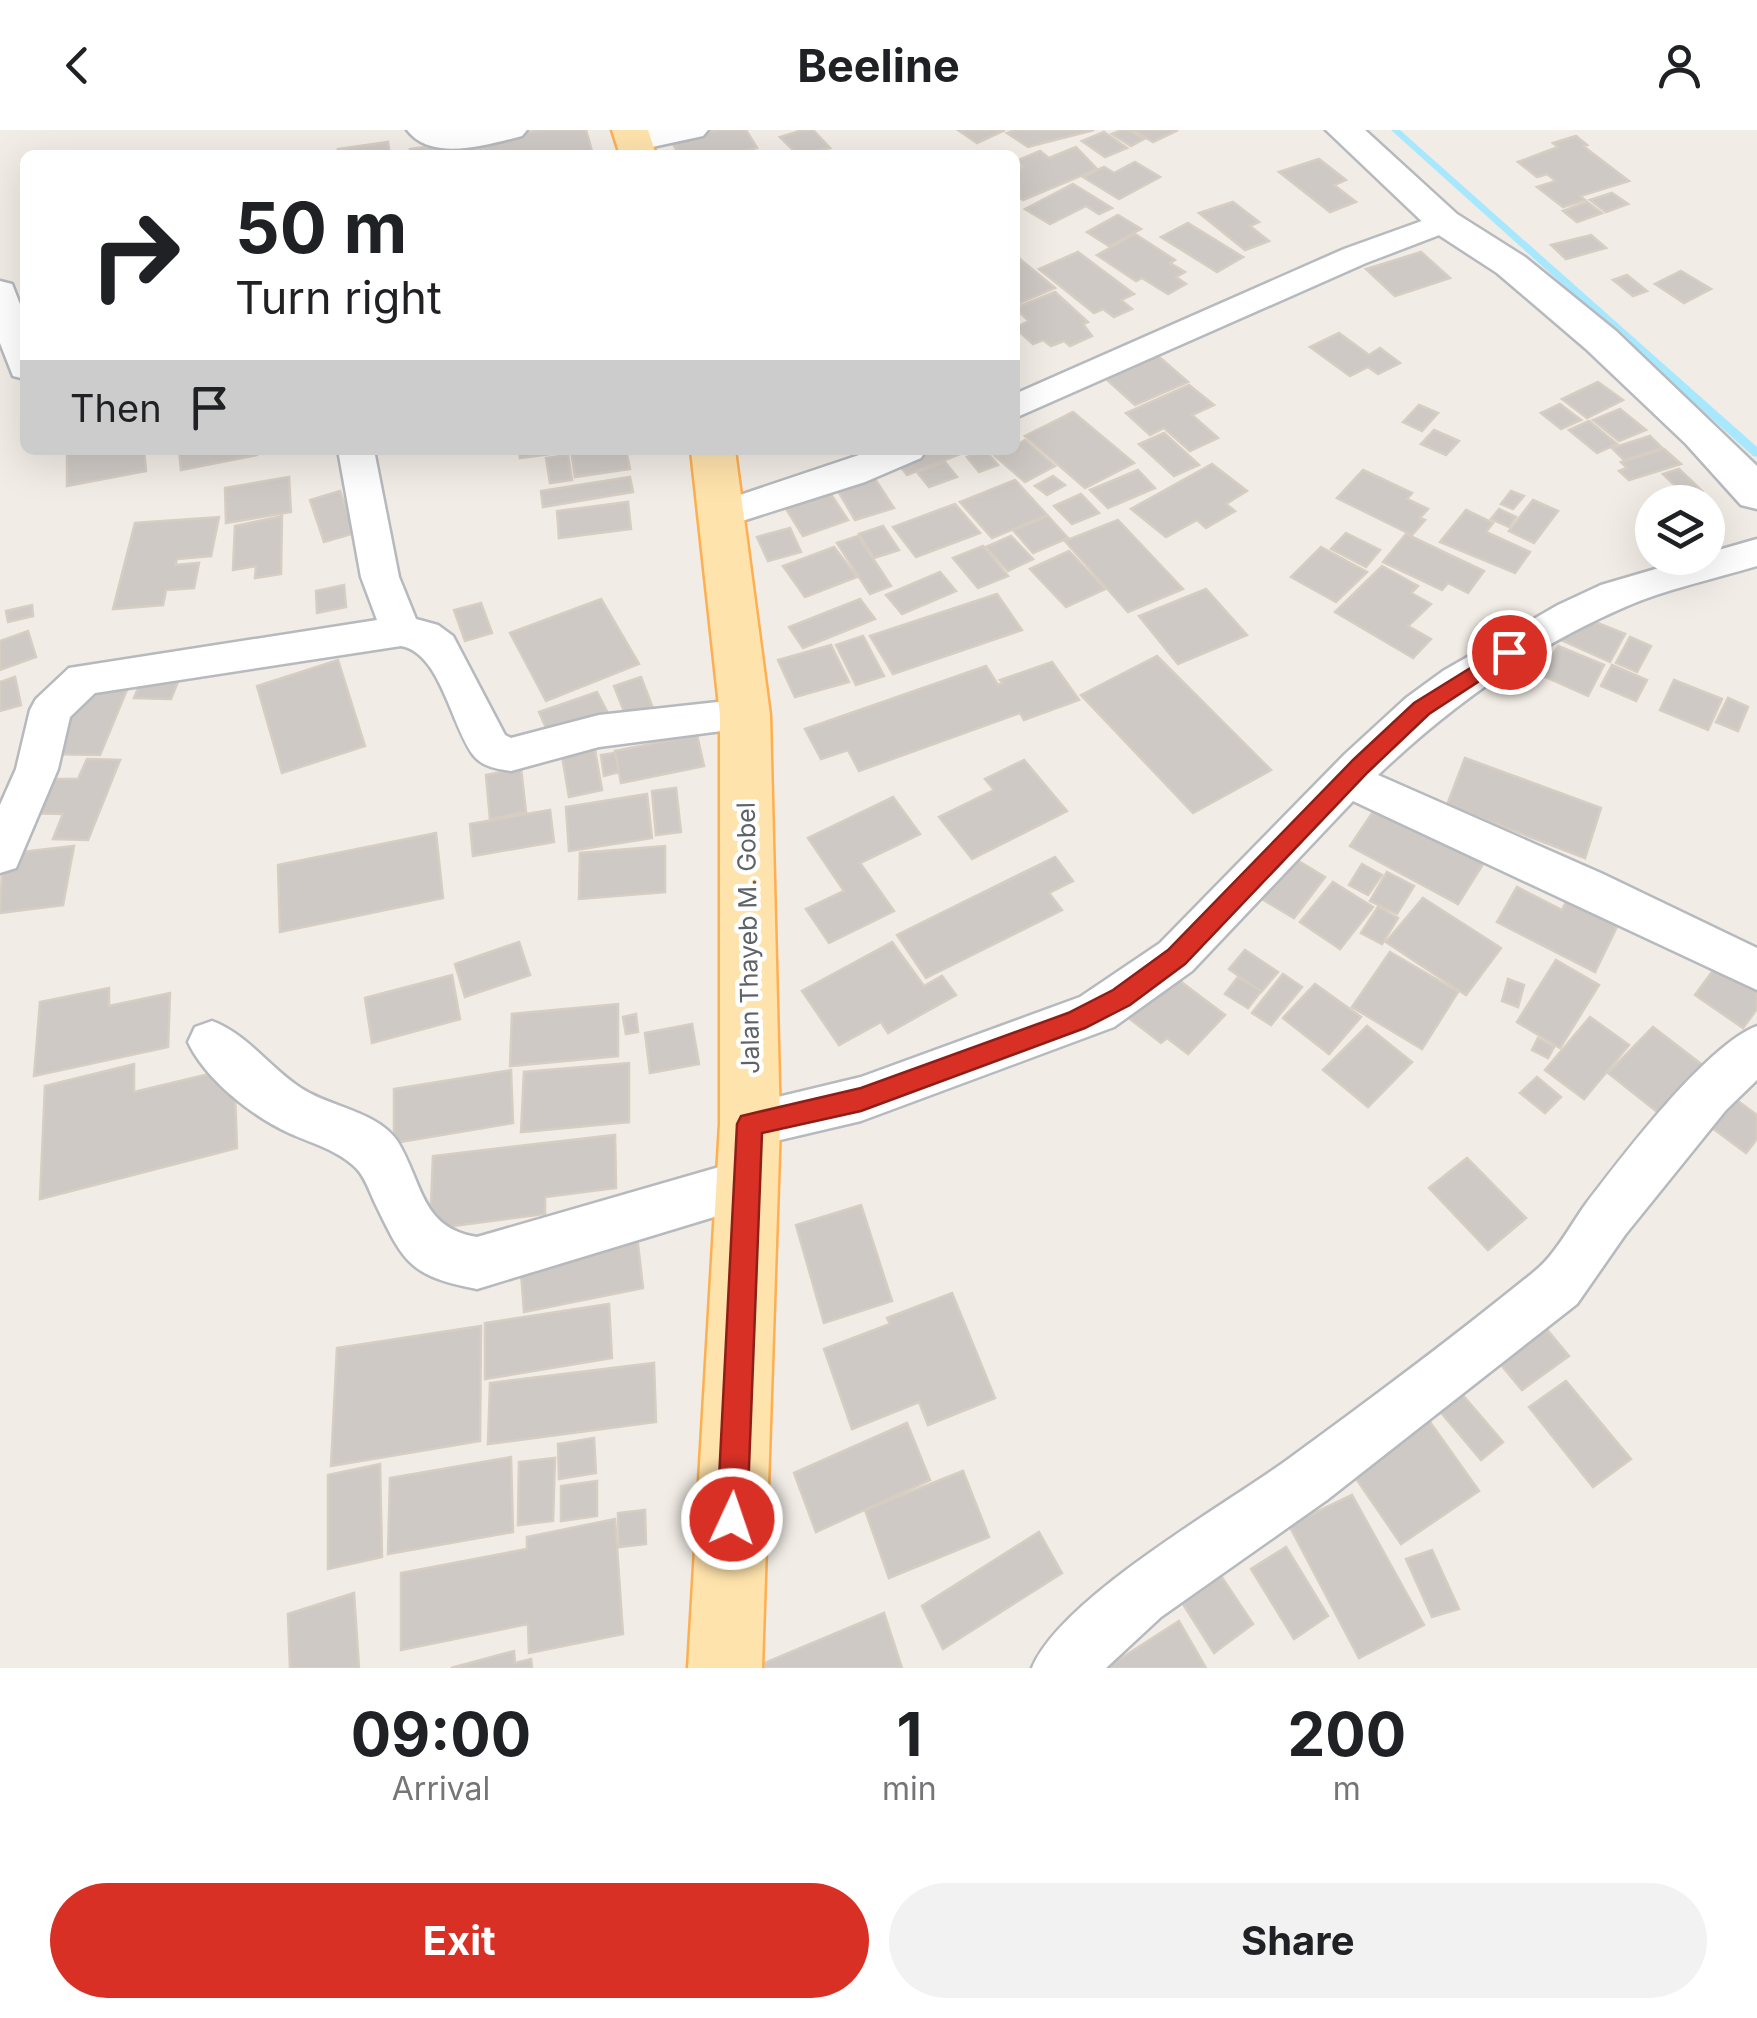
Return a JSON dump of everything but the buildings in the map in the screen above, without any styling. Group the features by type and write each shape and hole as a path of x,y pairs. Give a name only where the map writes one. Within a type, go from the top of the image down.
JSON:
{"main road":[{"name":"Jalan Thayeb M. Gobel","path":"714,455 746,715 750,1124 725,1668"}],"street":[{"path":"422,130 432,138 446,141 512,130"},
{"path":"634,142 692,130"},
{"path":"1344,130 1444,222 1511,266 1601,340 1701,434 1757,494"},
{"path":"1020,404 1355,256 1444,222"},
{"path":"4,276 20,346"},
{"path":"357,455 380,577 401,631"},
{"path":"724,514 896,455"},
{"path":"750,1124 861,1099 1097,1012 1176,957 1346,780 1445,691 1572,614 1614,595 1757,552"},
{"path":"0,855 37,769 51,710 61,696 83,679 401,631 424,635 439,646 490,746 500,754 511,755 599,732 746,715"},
{"path":"1346,780 1587,887 1757,970"},
{"path":"212,1042 283,1105 345,1133 376,1154 395,1187 410,1229 428,1250 452,1261 477,1263 747,1183"},
{"path":"1062,1668 1140,1596 1308,1480 1558,1286 1607,1218 1709,1094 1757,1048"}],"waterway":[{"path":"1395,130 1757,453"}],"route":[{"path":"732,1519 750,1124 861,1099 970,1056 1056,1028 1121,998 1176,957 1360,766 1422,708 1509,652"}]}
